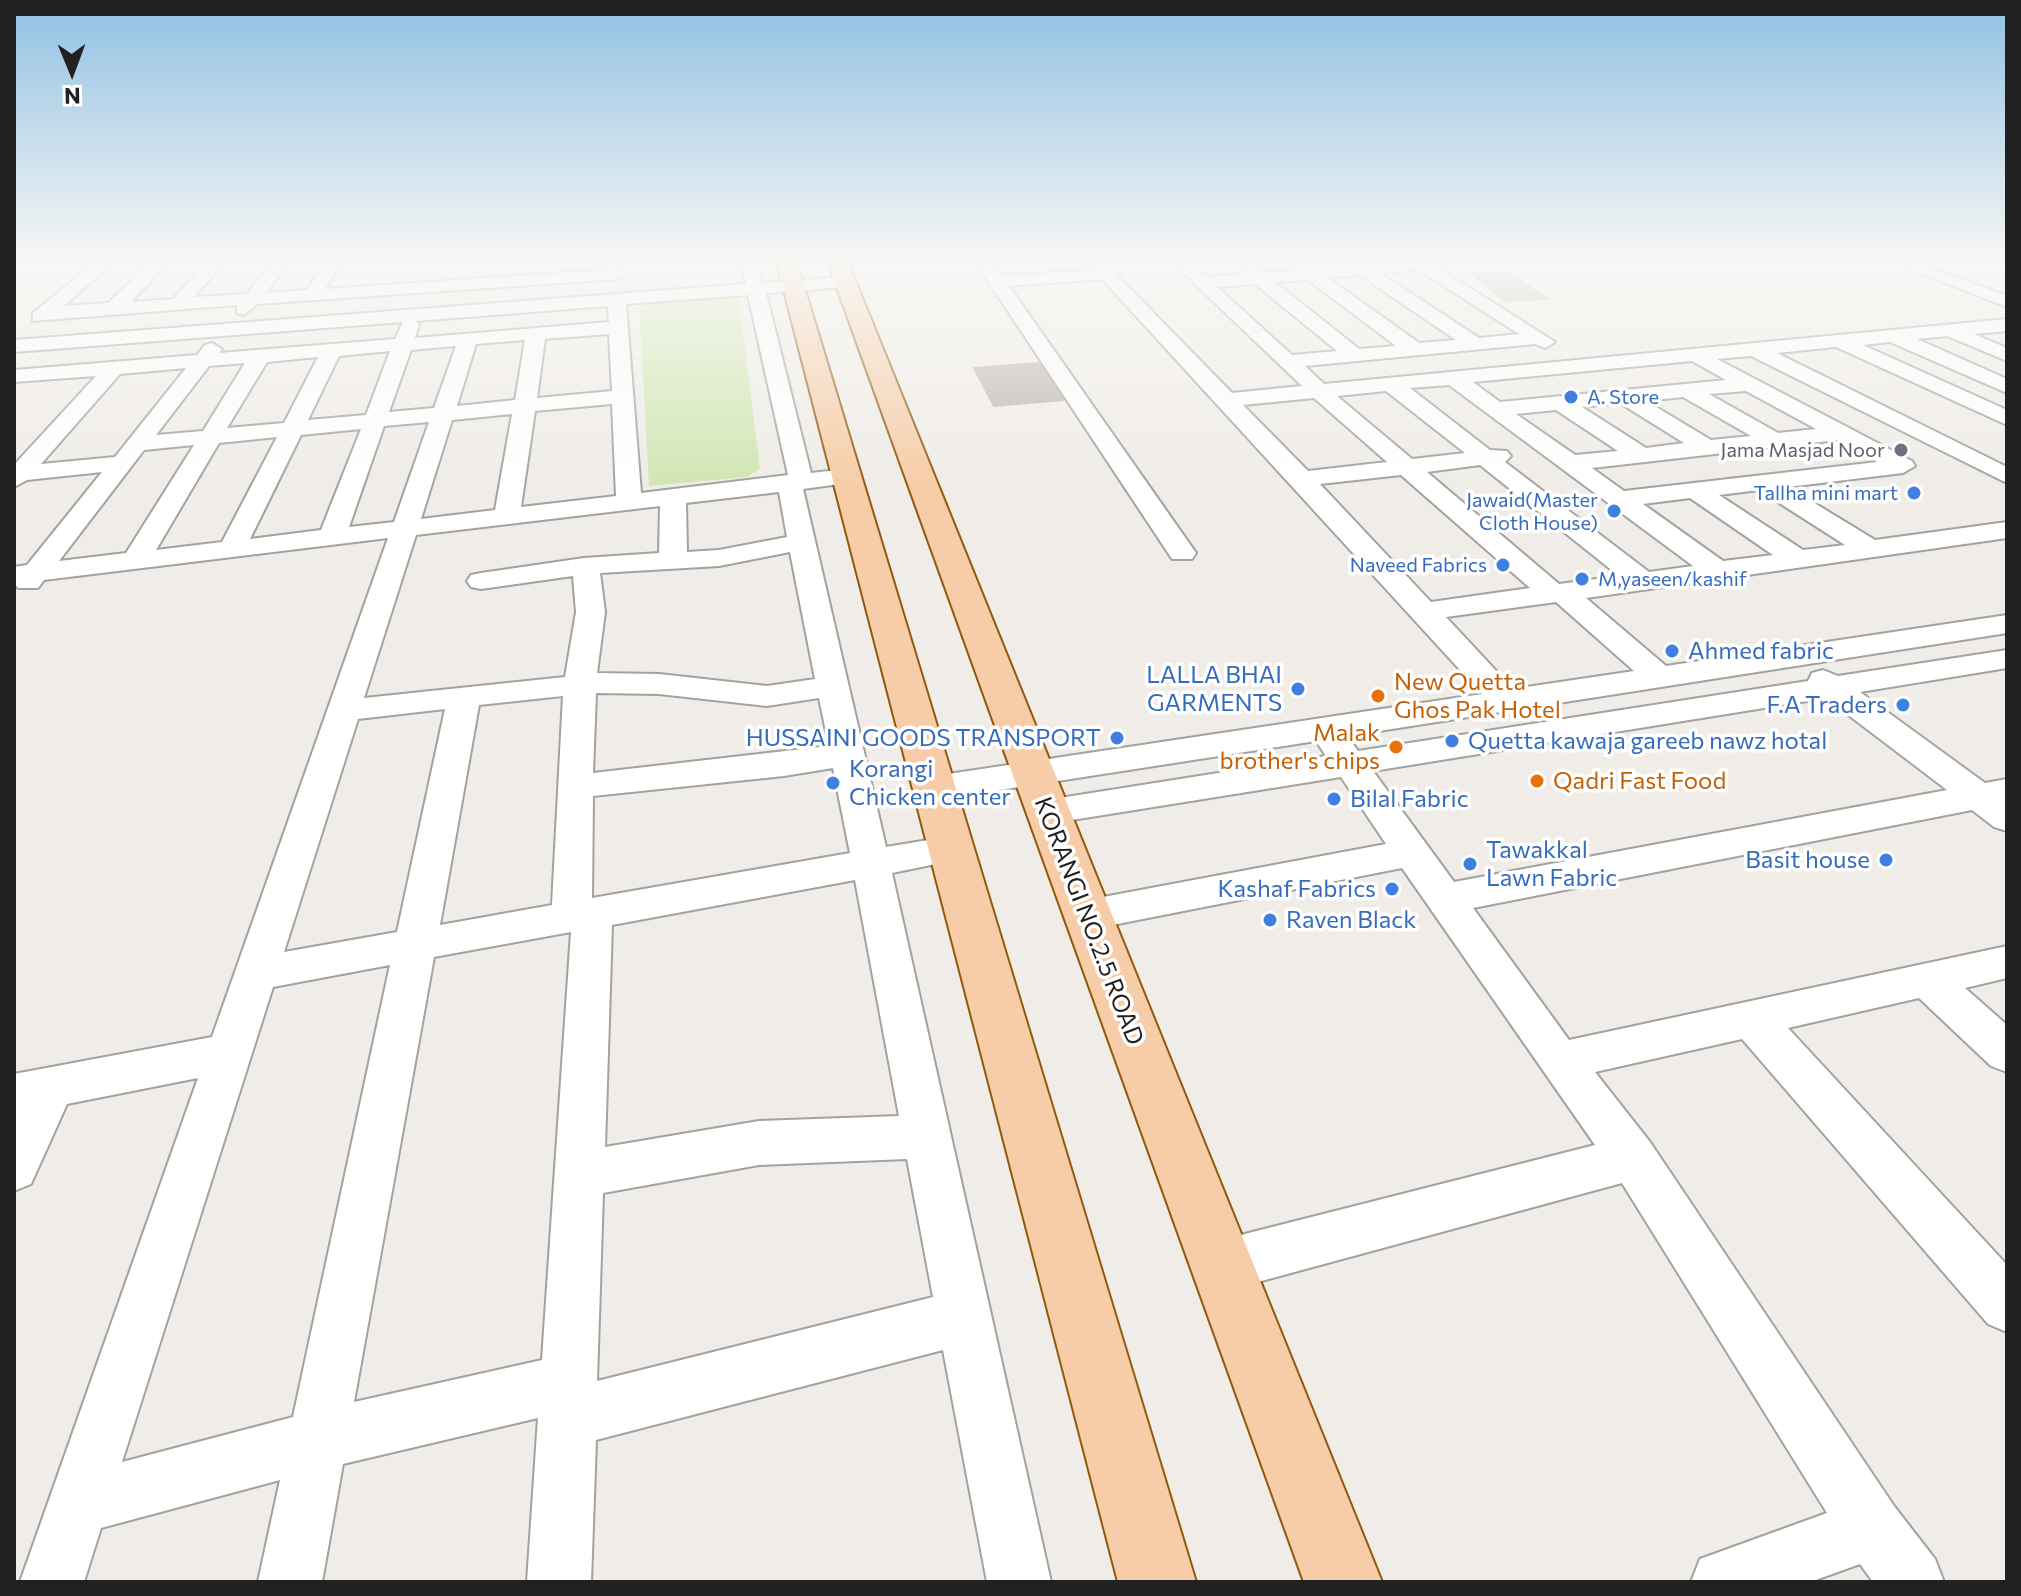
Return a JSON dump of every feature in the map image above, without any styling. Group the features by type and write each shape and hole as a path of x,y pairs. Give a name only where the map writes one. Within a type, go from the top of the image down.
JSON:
{"main road":[{"path":"787,334 812,479 935,788 1157,1582"},
{"name":"KORANGI NO.2.5 ROAD","path":"865,334 1343,1582"}],"street":[{"path":"14,346 159,334"},
{"path":"14,600 25,574 130,453 224,334"},
{"path":"332,537 406,334"},
{"path":"14,376 529,334"},
{"path":"507,516 536,334"},
{"path":"619,334 629,501"},
{"path":"1032,334 1182,553"},
{"path":"1163,334 1302,479 1506,701"},
{"path":"1257,334 1406,467 1660,677"},
{"path":"1329,334 1355,356"},
{"path":"1394,334 1415,350"},
{"path":"1461,334 1475,344"},
{"path":"1533,334 1583,365"},
{"path":"1224,400 1906,334"},
{"path":"1959,334 2007,355"},
{"path":"1892,336 2007,387"},
{"path":"1287,362 1539,338"},
{"path":"52,1582 468,339"},
{"path":"1839,341 2007,418"},
{"path":"1753,349 2007,476"},
{"path":"232,549 332,350"},
{"path":"1695,355 1903,466"},
{"path":"136,560 260,356"},
{"path":"16,476 114,368"},
{"path":"14,398 38,374"},
{"path":"1453,378 1717,570"},
{"path":"1391,384 1642,580"},
{"path":"1496,409 1749,384"},
{"path":"1686,390 1774,440"},
{"path":"16,476 211,437 623,396"},
{"path":"1624,396 1707,448"},
{"path":"1561,403 1641,455"},
{"path":"1302,479 1485,458 1641,455 1841,433"},
{"path":"1619,499 1970,458"},
{"path":"25,574 812,479 801,542 871,864 1019,1582"},
{"path":"1763,482 1870,549"},
{"path":"1695,490 1798,559"},
{"path":"673,496 673,561"},
{"path":"1422,612 2007,530"},
{"path":"481,581 584,566 736,556 801,542"},
{"path":"559,1582 580,1174 582,915 576,786 580,684 593,612 592,594 584,566"},
{"path":"1338,746 1506,701 2007,624"},
{"path":"1792,657 1998,802"},
{"path":"935,788 1040,793 1338,746 1834,689 2007,659"},
{"path":"344,710 580,684 659,684 767,696 833,686"},
{"path":"290,1582 418,944 464,697"},
{"path":"1338,746 1559,1061 1633,1158 1872,1528 1912,1582"},
{"path":"576,786 784,765 847,754"},
{"path":"1447,898 1998,802"},
{"path":"256,973 952,849"},
{"path":"1087,915 1413,852"},
{"path":"1559,1061 2007,962"},
{"path":"1927,980 2007,1053"},
{"path":"1751,1018 2007,1305"},
{"path":"14,1168 32,1090 229,1053"},
{"path":"580,1174 759,1143 927,1137"},
{"path":"1221,1266 1633,1158"},
{"path":"78,1504 319,1440 568,1400 964,1317"},
{"path":"1723,1582 1872,1528"}],"green space":[{"path":"641,334 743,334 760,469 747,477 649,486"}],"building":[{"path":"1039,363 1063,400 994,406 974,368"}],"place":[{"name":"A. Store","path":"1571,397"},
{"name":"Jama Masjad Noor","path":"1901,450"},
{"name":"Tallha mini mart","path":"1914,493"},
{"name":"Jawaid(Master Cloth House)","path":"1614,511"},
{"name":"Naveed Fabrics","path":"1503,565"},
{"name":"M,yaseen/kashif","path":"1582,579"},
{"name":"Ahmed fabric","path":"1672,651"},
{"name":"LALLA BHAI GARMENTS","path":"1298,689"},
{"name":"New Quetta Ghos Pak Hotel","path":"1378,696"},
{"name":"F.A Traders","path":"1903,705"},
{"name":"HUSSAINI GOODS TRANSPORT","path":"1117,738"},
{"name":"Quetta kawaja gareeb nawz hotal","path":"1452,741"},
{"name":"Malak brother's chips","path":"1396,747"},
{"name":"Qadri Fast Food","path":"1537,781"},
{"name":"Korangi Chicken center","path":"833,783"},
{"name":"Bilal Fabric","path":"1334,799"},
{"name":"Basit house","path":"1886,860"},
{"name":"Tawakkal Lawn Fabric","path":"1470,864"},
{"name":"Kashaf Fabrics","path":"1392,889"},
{"name":"Raven Black","path":"1270,920"}]}
